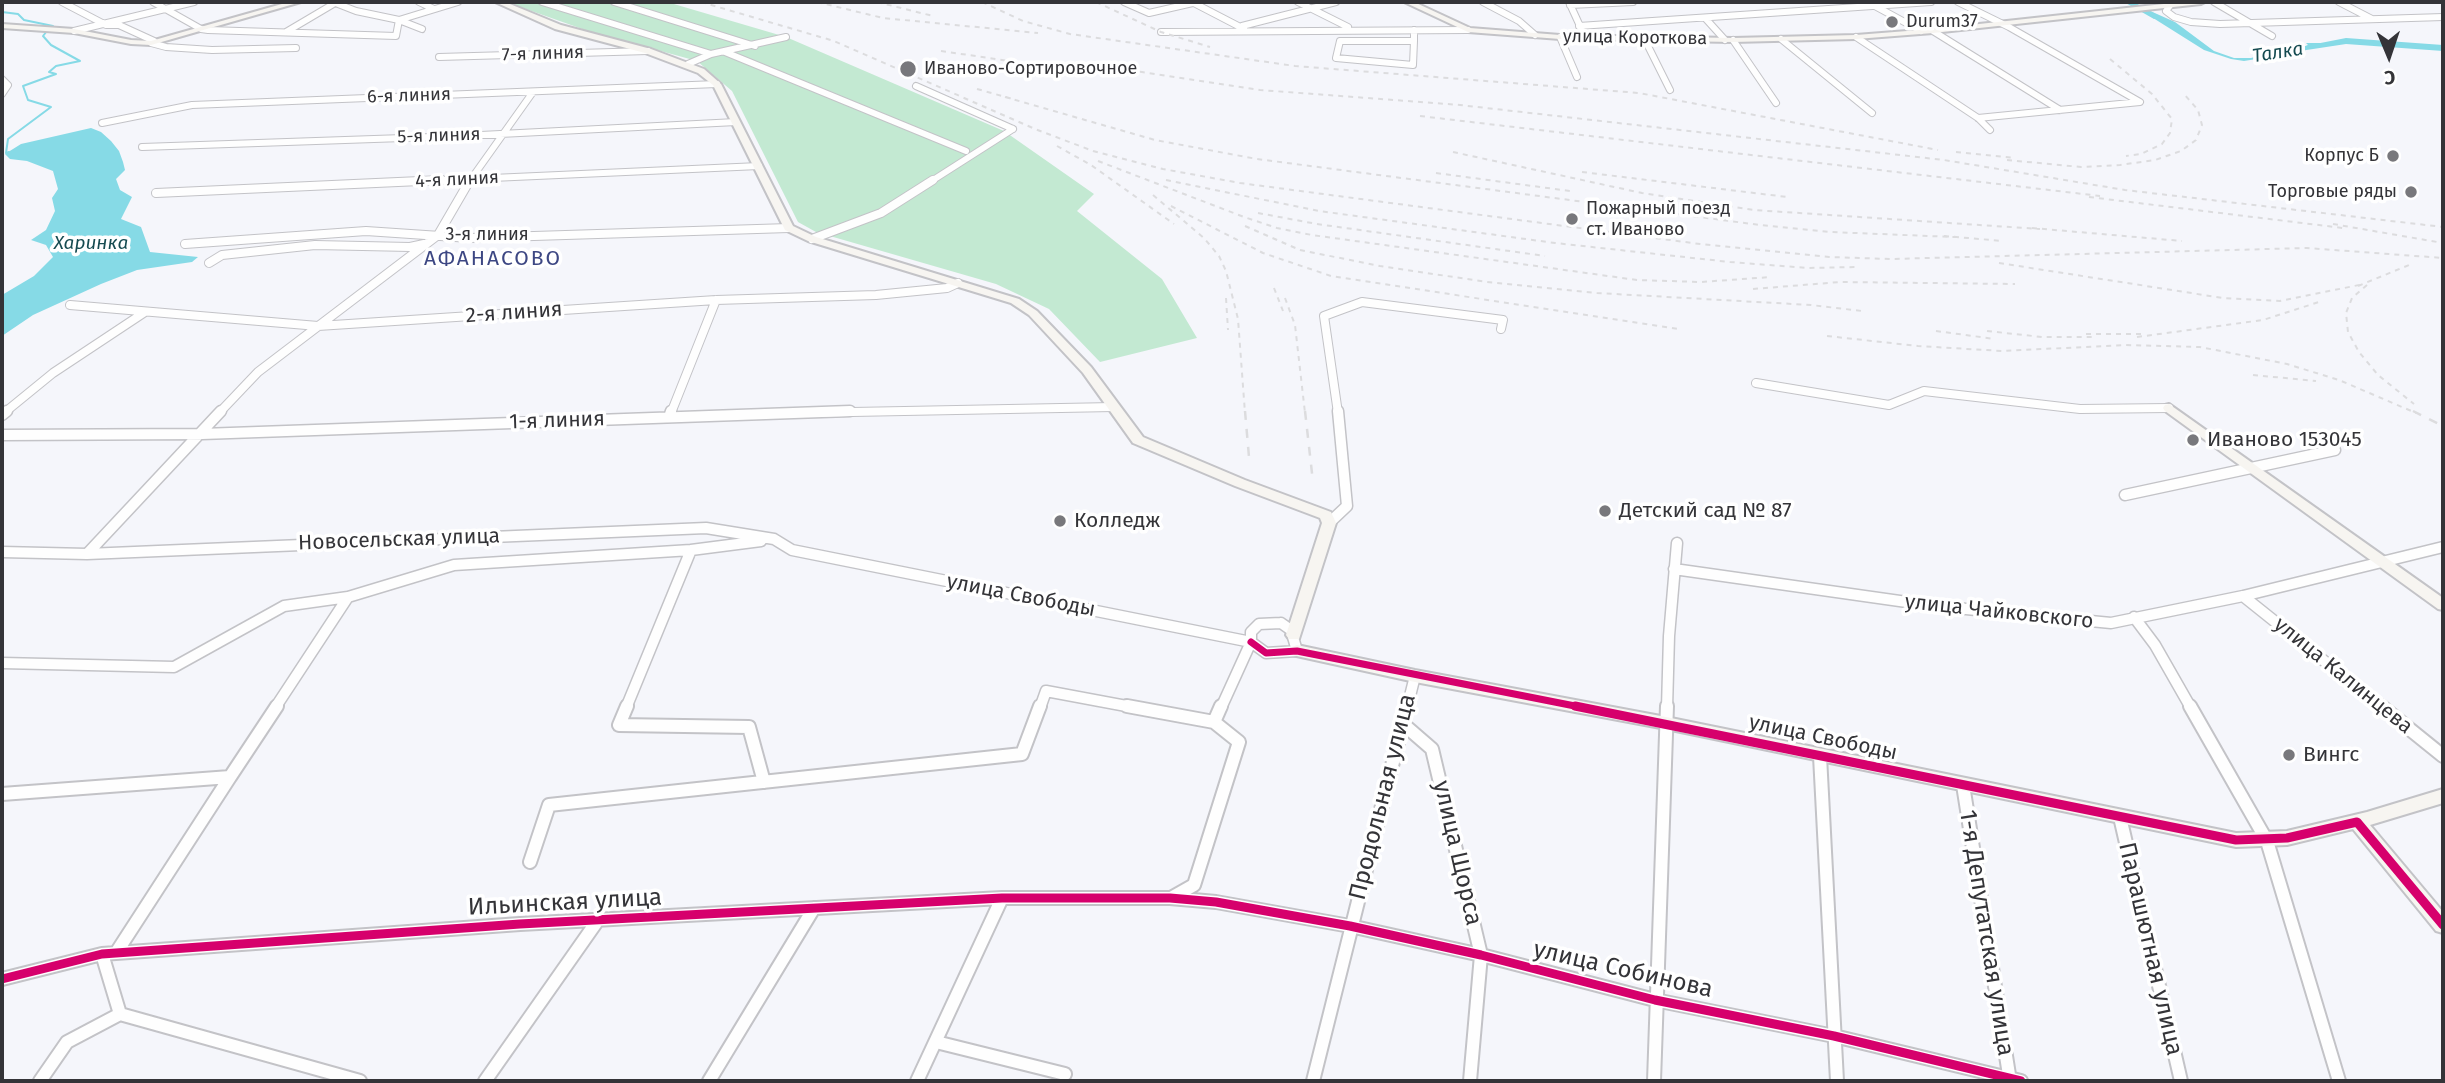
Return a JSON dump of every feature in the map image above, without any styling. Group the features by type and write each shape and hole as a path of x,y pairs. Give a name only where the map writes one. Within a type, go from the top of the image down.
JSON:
{"street":[{"path":"62,2 106,24 119,25 166,47 212,50 296,48"},
{"path":"153,2 201,29 396,36 399,20"},
{"path":"74,31 194,2"},
{"path":"2,26 74,31 131,42 153,42 297,2"},
{"path":"285,32 334,2 356,11 399,20 422,29"},
{"path":"419,2 434,9"},
{"path":"399,20 458,2"},
{"path":"503,2 558,27 688,64 717,84 789,228 812,239 1015,301 1033,313 1087,370 1138,440 1240,483 1326,515 1329,523"},
{"path":"542,2 711,54"},
{"path":"614,2 755,46"},
{"path":"1124,2 1149,13 1194,2 1243,28 1336,2"},
{"path":"1298,2 1351,29"},
{"path":"1408,2 1468,30"},
{"path":"1483,2 1519,21 1535,35"},
{"path":"1585,37 1569,3 1633,2"},
{"path":"1867,2 1921,32"},
{"path":"1579,26 1931,2"},
{"path":"1958,2 2140,102 1978,118"},
{"name":"улица Короткова","path":"1161,32 1243,28 1468,30 1560,37 1729,40 1856,37 2202,2"},
{"path":"2214,2 2272,36"},
{"path":"2339,2 2372,19"},
{"path":"2171,4 2166,11 2174,17 2191,22 2253,23 2443,17"},
{"path":"1706,19 1729,40 1776,103"},
{"path":"1414,30 1414,41 1413,65 1336,58 1340,41 1414,41"},
{"path":"1933,30 2060,110"},
{"path":"688,64 711,54 786,37"},
{"path":"1560,37 1577,77"},
{"path":"1856,37 1978,118 1990,130"},
{"path":"1644,38 1670,90"},
{"path":"1781,39 1871,113"},
{"name":"7-я линия","path":"439,57 648,51"},
{"path":"725,51 966,151"},
{"path":"2,79 8,85 2,94"},
{"name":"6-я линия","path":"102,123 192,105 717,84"},
{"path":"812,239 881,213 1013,129 916,86"},
{"path":"87,554 258,372 438,235 471,179 533,92"},
{"name":"5-я линия","path":"142,147 505,134 736,122"},
{"name":"4-я линия","path":"156,193 759,166"},
{"name":"3-я линия","path":"185,244 366,232 470,239 789,228"},
{"path":"209,262 222,255 316,245 410,247 428,243"},
{"name":"2-я линия","path":"70,305 318,326 716,300 876,295 947,288 958,283"},
{"path":"669,417 716,300"},
{"path":"1291,646 1329,523 1347,506 1339,418 1324,316 1363,302 1503,320 1501,329"},
{"path":"2,415 53,373 145,312"},
{"path":"1756,383 1889,405 1924,391 2080,409 2169,408 2443,605"},
{"name":"1-я линия","path":"2,435 202,434 669,417 1113,407"},
{"path":"2125,495 2335,450"},
{"name":"Новосельская улица","path":"2,552 87,554 706,528 774,539 792,550"},
{"path":"2,663 174,667 284,606 348,597 454,565 691,550 774,539"},
{"path":"1654,1081 1655,1000 1677,543"},
{"name":"улица Чайковского","path":"1674,569 1935,606 2093,623 2243,596 2443,547"},
{"path":"691,550 619,725 749,727 764,782"},
{"name":"улица Свободы","path":"792,550 1251,642 1259,650 1291,646 1415,676 1667,723 2236,839 2267,841 2357,822 2443,796"},
{"name":"улица Калинцева","path":"2243,596 2443,756"},
{"path":"117,953 348,597"},
{"path":"2134,617 2155,645 2267,841 2339,1081"},
{"path":"1214,722 1251,642 1251,632 1266,622 1281,623 1291,646"},
{"name":"Продольная улица","path":"1313,1081 1415,676"},
{"path":"530,862 549,805 1022,754 1046,691 1214,722 1239,742 1194,885 1170,898"},
{"name":"улица Щорса","path":"1402,723 1432,749 1481,955 1470,1081"},
{"path":"1820,755 1837,1081"},
{"path":"2,794 230,777"},
{"name":"1-я Депутатская улица","path":"1963,785 2013,1080"},
{"name":"улица Свободы","path":"2357,822 2361,813 2443,787"},
{"name":"Парашютная улица","path":"2120,817 2181,1081"},
{"path":"2357,822 2443,925"},
{"path":"917,1081 1002,898"},
{"name":"Ильинская улица","path":"2,979 102,954 598,920 1002,898 1170,898"},
{"name":"улица Собинова","path":"1170,898 1216,902 1350,926 1481,955 1655,1000 1834,1035 2013,1080"},
{"path":"709,1081 814,908"},
{"path":"485,1081 598,920"},
{"path":"102,954 120,1014"},
{"path":"40,1081 67,1042 120,1014 360,1081"},
{"path":"936,1042 1065,1074"}],"green space":[{"path":"667,2 786,37 1004,131 1094,194 1077,211 1162,279 1197,338 1100,362 1049,309 996,284 816,232 798,222 732,91 697,61 588,31 509,3"}],"water":[{"path":"2148,10 2175,22 2214,51 2234,58 2251,58 2280,50 2301,48 2308,45 2306,43 2321,43 2316,47 2269,57 2244,61 2231,59 2204,50 2142,11"},
{"name":"Харинка","path":"91,128 111,141 123,162 125,170 116,179 120,190 132,197 121,219 141,227 150,252 198,257 192,262 137,270 101,284 33,315 2,336 2,295 34,276 53,257 46,245 31,240 46,230 55,211 52,198 58,189 53,171 27,161 10,159 5,154 21,144"}],"waterway":[{"name":"Талка","path":"2128,2 2157,17"},
{"name":"Харинка","path":"2,12 18,14 24,20 53,26 51,28"},
{"name":"Харинка","path":"9,152 6,153 8,139 51,107 28,100 23,86 56,74 49,72 56,66 80,61 51,45 43,36 47,31"},
{"name":"Талка","path":"2300,48 2346,41 2443,48"}],"railway":[{"path":"701,2 834,41 1035,129 1093,151 1163,169 1240,183 1700,244 1829,257 1891,259 2307,248 2443,258"},
{"path":"817,2 883,18 1038,33"},
{"path":"877,2 933,16"},
{"path":"982,2 1023,21 1070,34 1295,66 1639,93 1938,150"},
{"path":"1096,2 1161,32 1210,47"},
{"path":"941,51 1030,64 1142,72 1260,90 1460,105 1944,160 2125,190 2443,227"},
{"path":"2110,59 2152,94 2172,119 2170,133 2162,144 2141,154 2126,156"},
{"path":"977,89 1013,99"},
{"path":"2007,160 2081,167 2120,165 2155,160 2181,151 2196,140 2202,125 2198,110 2184,94"},
{"path":"1005,97 1155,140 1257,159 1760,225 1830,232 1954,237"},
{"path":"1420,116 2100,196"},
{"path":"1057,146 1091,165 1174,224"},
{"path":"1453,152 1642,193 1754,210 2040,229"},
{"path":"1956,152 2015,158"},
{"path":"1098,161 1244,217 1277,228 1312,235 1637,280 1701,282 1771,277"},
{"path":"1582,172 1787,197"},
{"path":"1436,173 1570,191"},
{"path":"1166,180 1319,211 1555,243 1730,262 1808,268 1856,267"},
{"path":"1153,195 1204,238 1219,256 1226,271 1238,319 1245,413"},
{"path":"2089,197 2343,228"},
{"path":"1171,206 1263,253 1331,276 1678,329"},
{"path":"1258,213 1317,224 1545,256"},
{"path":"2333,224 2443,243"},
{"path":"1245,226 1300,250 1380,266 1487,282 1597,293 1811,305 1862,311"},
{"path":"2032,228 2182,241"},
{"path":"1944,236 2003,241"},
{"path":"1999,263 2223,298 2280,301 2362,284"},
{"path":"2362,284 2409,265"},
{"path":"1753,289 1840,282 2015,284"},
{"path":"2358,286 2362,284"},
{"path":"2367,285 2352,298 2346,313 2348,332 2359,352 2378,375 2414,404"},
{"path":"1274,288 1283,311"},
{"path":"1226,298 1228,330"},
{"path":"1285,298 1295,325 1305,413"},
{"path":"2137,337 2263,320 2319,302"},
{"path":"1936,331 1995,339"},
{"path":"1987,331 2042,337 2096,337"},
{"path":"2086,334 2145,334"},
{"path":"1827,336 1918,346 2002,351 2126,345 2200,347 2287,364 2339,380 2416,413"},
{"path":"2253,375 2316,381"},
{"path":"1245,411 1249,457"},
{"path":"1305,411 1313,482"},
{"path":"2413,411 2443,426"}],"cycle path":[{"path":"1251,642 1266,653 1297,651 1666,723 2236,840 2287,838 2357,822 2443,925"},
{"path":"2,979 102,954 520,924 1002,898 1170,898 1216,902 1350,926 1481,955 1655,1000 1834,1036 2021,1081"}],"place":[{"name":"Durum37","path":"1892,22"},
{"name":"Иваново-Сортировочное","path":"908,69"},
{"name":"Корпус Б","path":"2393,156"},
{"name":"Торговые ряды","path":"2411,192"},
{"name":"Пожарный поезд ст. Иваново","path":"1572,219"},
{"name":"Иваново 153045","path":"2193,440"},
{"name":"Детский сад № 87","path":"1605,511"},
{"name":"Колледж","path":"1060,521"},
{"name":"Вингс","path":"2289,755"}],"district":[{"name":"АФАНАСОВО","path":"493,259"}]}
